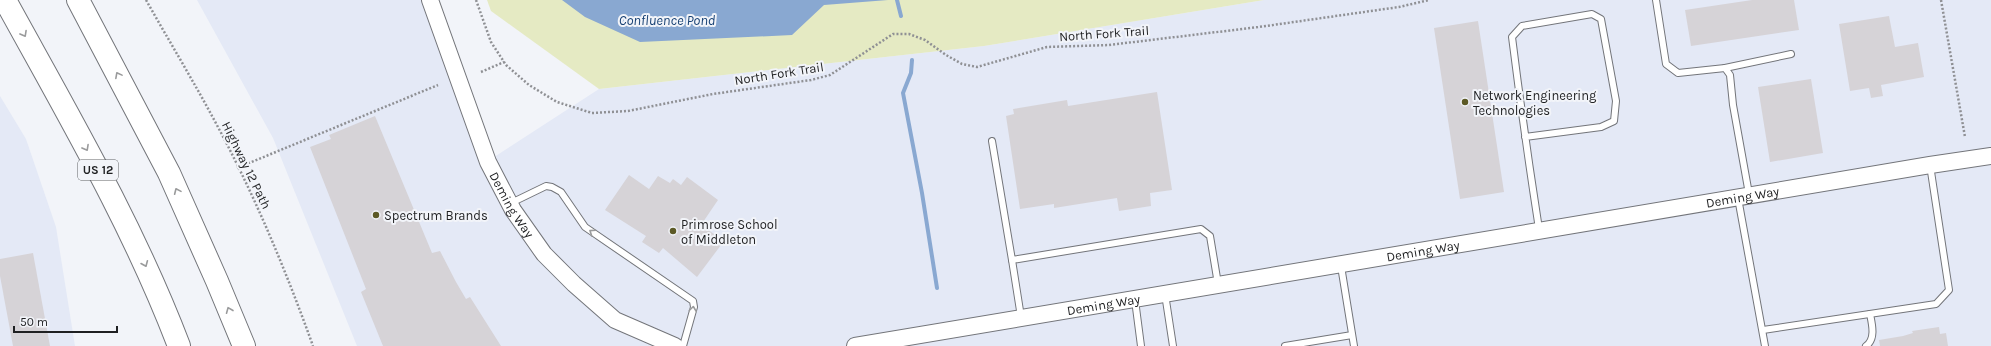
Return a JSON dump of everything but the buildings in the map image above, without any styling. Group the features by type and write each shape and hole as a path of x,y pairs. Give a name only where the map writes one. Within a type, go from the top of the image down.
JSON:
{"highway":[{"name":"US 12","path":"5,0 102,178 137,247 179,346"},
{"path":"78,0 169,173 244,346"}],"street":[{"name":"Deming Way","path":"430,0 488,162 509,204 544,254 586,295 615,320 675,346"},
{"name":"Deming Way","path":"855,346 1164,293 1991,156"}],"lane":[{"path":"1656,0 1666,64 1678,73 1725,68 1791,54"},
{"path":"1525,136 1601,127 1614,122 1616,101 1601,19 1592,14 1522,26 1512,37 1525,136 1539,231"},
{"path":"1725,68 1730,75 1744,196 1765,346"},
{"path":"992,141 1021,317"},
{"path":"1763,330 1936,304 1949,290 1930,165"},
{"path":"509,204 546,186 552,187 561,192 584,227 693,301 694,307 683,346"},
{"path":"1012,260 1201,229 1210,236 1218,284"},
{"path":"1341,264 1354,346"},
{"path":"1164,293 1173,346"},
{"path":"1135,298 1141,346"},
{"path":"1866,346 1870,343 1873,334 1870,314"},
{"path":"1285,346 1352,335"}],"path":[{"name":"Highway 12 Path","path":"146,0 213,117 267,229 313,346"},
{"name":"North Fork Trail","path":"476,0 491,42 504,62 529,85 558,102 592,113 628,111 713,94 811,80 830,75 893,34 910,34 925,40 962,64 977,67 1047,47 1109,45 1259,28 1392,8 1429,0"},
{"path":"1941,0 1965,137"},
{"path":"481,72 504,62"},
{"path":"237,168 438,85"}],"shaded area":[{"path":"197,0 430,0 488,161 599,89 984,46 1264,0 1991,0 1991,346 357,346 273,138"},
{"path":"0,96 26,139 56,227 75,346 0,346"}],"green space":[{"path":"487,0 1264,0 984,46 599,89 491,11"}],"water":[{"name":"Confluence Pond","path":"562,0 888,0 824,5 792,35 640,42 585,17"}],"waterway":[{"path":"897,0 901,16"},
{"path":"912,60 911,73 903,93 922,193 937,288"}],"place":[{"name":"Network Engineering Technologies","path":"1465,102"},
{"name":"Spectrum Brands","path":"376,215"},
{"name":"Primrose School of Middleton","path":"673,231"}]}
